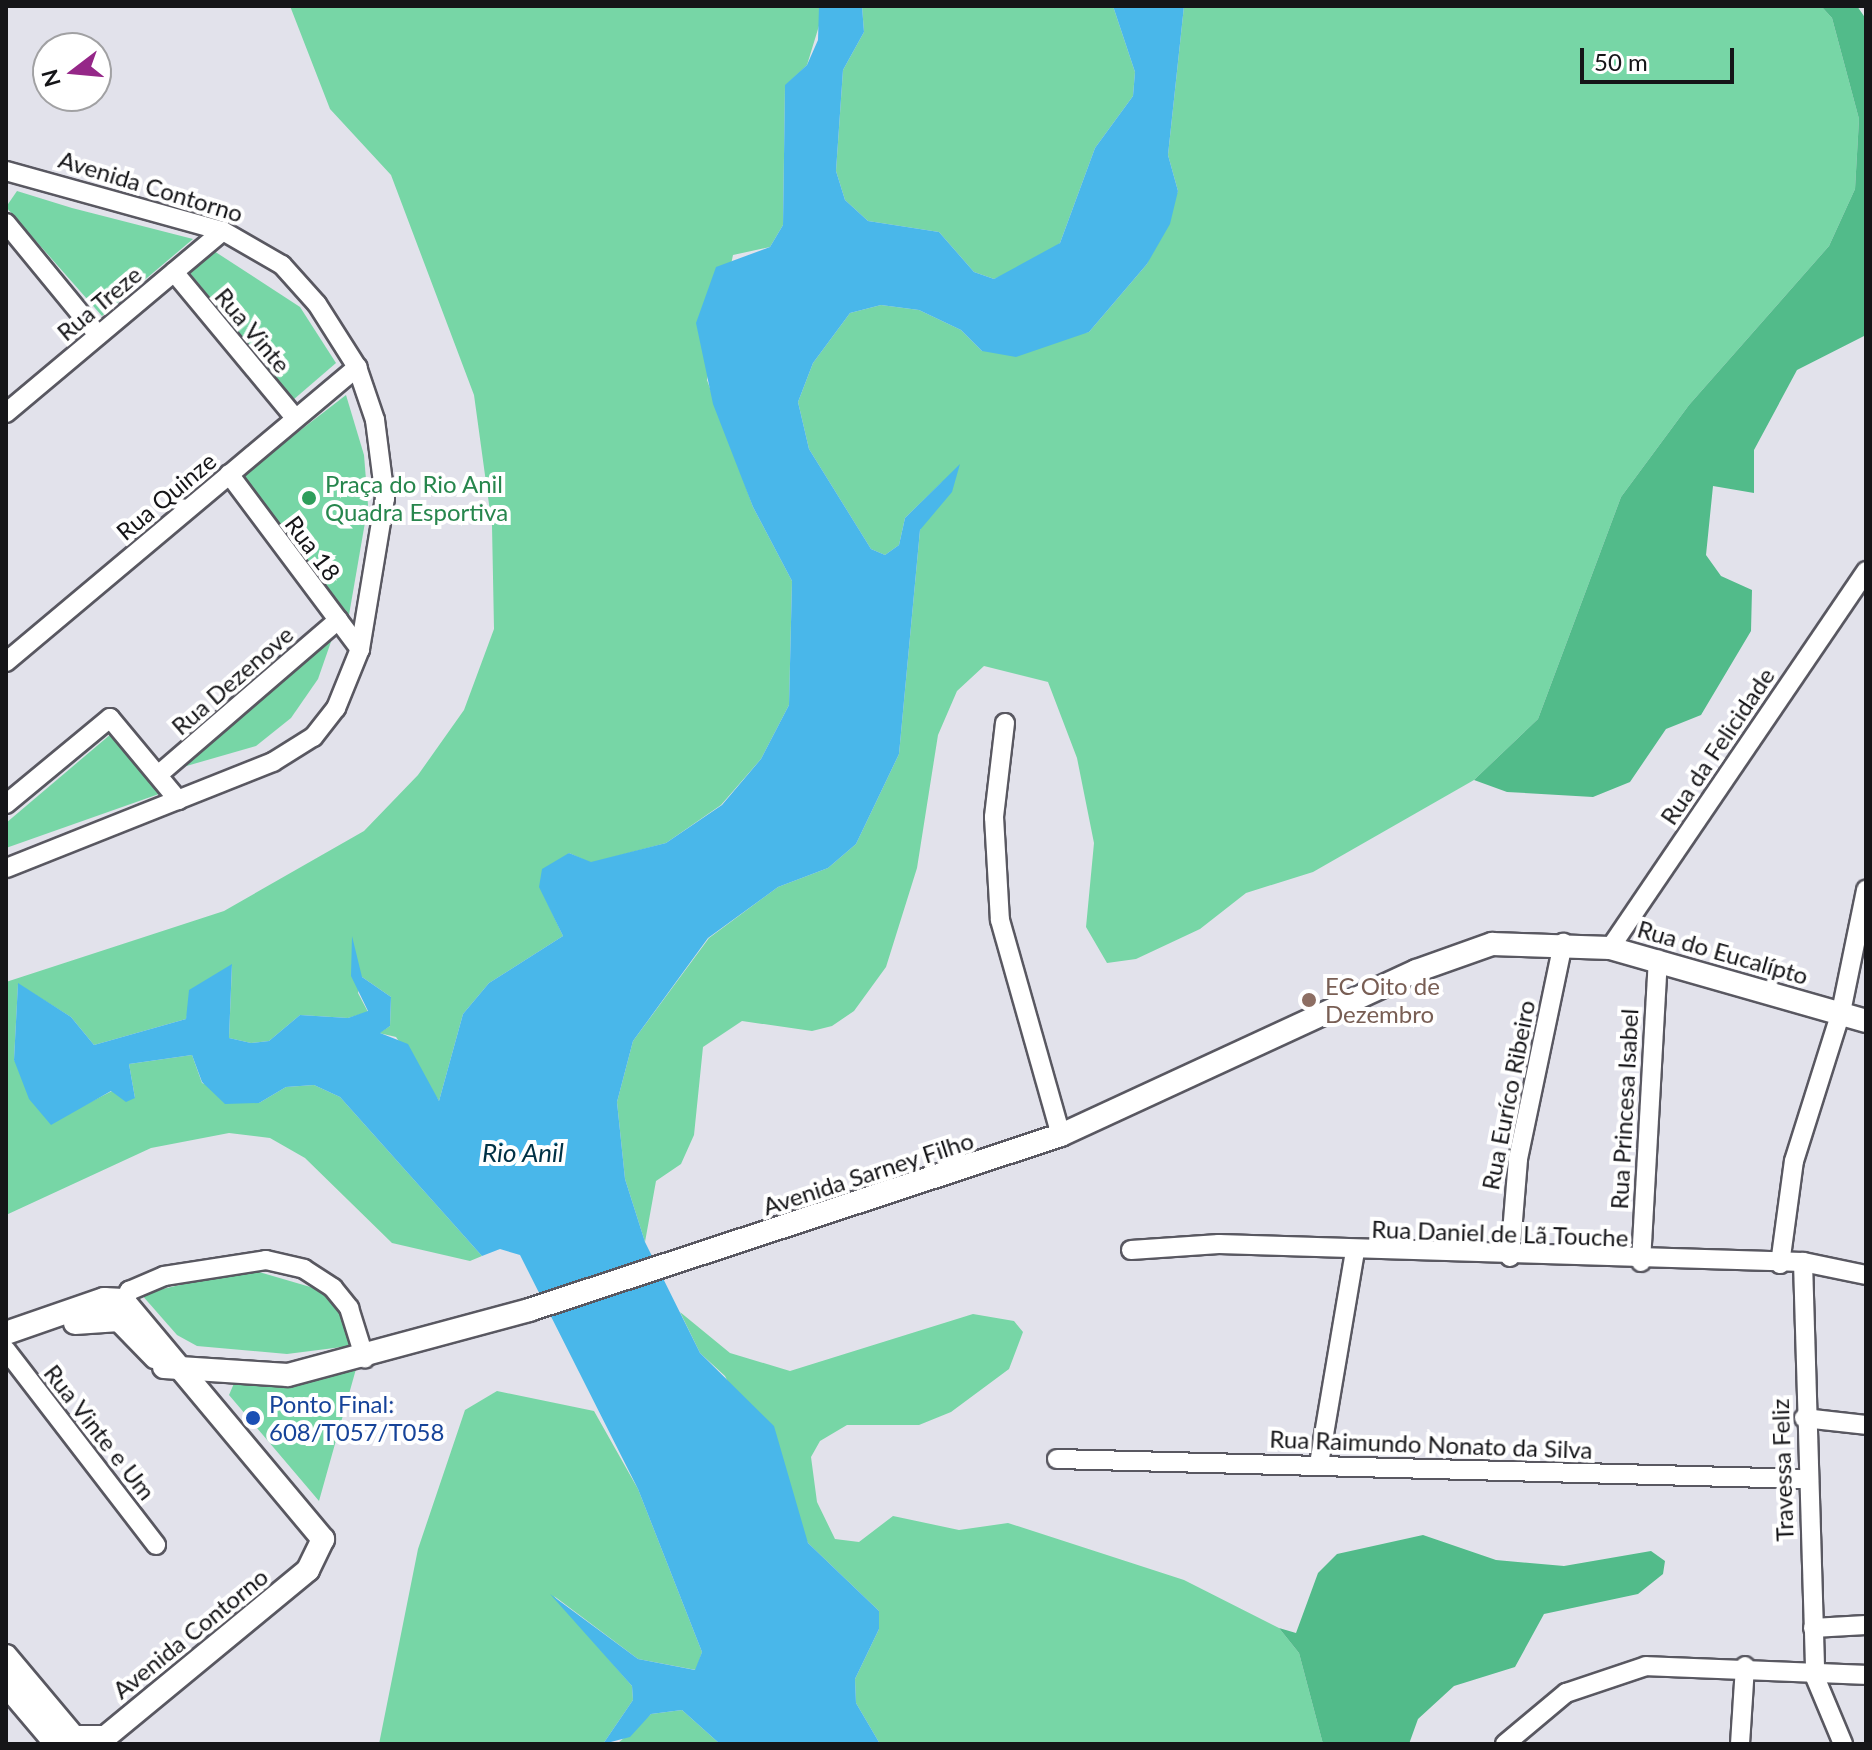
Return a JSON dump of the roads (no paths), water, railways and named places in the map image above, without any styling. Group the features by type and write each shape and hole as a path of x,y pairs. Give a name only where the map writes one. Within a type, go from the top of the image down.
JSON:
{"street":[{"name":"Avenida Contorno","path":"6,868 178,800 313,737 336,708 360,649 385,498 375,420 357,367 300,283 265,252 223,231 7,173"},
{"path":"6,223 98,335"},
{"name":"Rua Treze","path":"6,413 223,231"},
{"name":"Rua Vinte","path":"174,272 295,418"},
{"name":"Rua Quinze","path":"6,662 357,367"},
{"name":"Rua 18","path":"229,474 360,649"},
{"name":"Rua da Felicidade","path":"1610,948 1866,571"},
{"name":"Rua Dezenove","path":"158,775 338,620"},
{"path":"6,804 110,718 178,800"},
{"path":"1005,723 994,817 1000,920 1061,1135"},
{"path":"1780,1264 1794,1161 1841,1012 1866,890"},
{"name":"Rua do Eucalípto","path":"1563,943 1610,948 1658,959 1866,1021"},
{"name":"Avenida Sarney Filho","path":"175,1368 273,1376 365,1359 529,1310 1061,1135 1464,951 1563,943"},
{"name":"Rua Euríco Ribeiro","path":"1510,1257 1518,1159 1563,943"},
{"name":"Rua Princesa Isabel","path":"1641,1262 1658,959"},
{"name":"Rua Daniel de Lã Touche","path":"1131,1250 1219,1244 1641,1262 1803,1262 1866,1275"},
{"path":"1319,1464 1355,1252"},
{"name":"Travessa Feliz","path":"1803,1262 1804,1479 1815,1677"},
{"path":"6,1349 90,1317 121,1310 139,1286 211,1265 285,1263 333,1288 349,1308 365,1359"},
{"path":"6,1333 104,1299 121,1310"},
{"name":"Avenida Contorno","path":"6,1656 74,1737 110,1739 308,1570 307,1536 175,1368 121,1310"},
{"name":"Rua Vinte e Um","path":"6,1349 156,1545"},
{"path":"1804,1418 1866,1425"},
{"name":"Rua Raimundo Nonato da Silva","path":"1057,1459 1804,1479"},
{"path":"1813,1628 1866,1625"},
{"path":"1505,1744 1566,1693 1614,1674 1646,1666 1745,1666 1815,1677 1866,1675"},
{"path":"1740,1744 1745,1666"},
{"path":"1815,1677 1843,1744"},
{"path":"6,1685 56,1744"}],"water":[{"name":"Rio Anil","path":"819,6 862,6 864,32 843,70 836,171 845,200 868,221 939,232 974,272 994,279 1060,243 1095,148 1133,96 1135,72 1113,6 1184,6 1168,155 1178,191 1170,224 1147,264 1089,332 1016,357 982,351 961,330 919,310 881,305 850,313 813,363 798,402 809,449 871,549 885,555 899,545 905,518 960,464 952,492 920,530 899,754 856,844 828,868 778,887 708,938 633,1041 617,1102 625,1179 645,1242 700,1353 774,1426 808,1543 879,1611 879,1629 855,1679 856,1703 880,1744 720,1744 682,1710 651,1714 630,1737 603,1744 633,1700 632,1686 550,1594 638,1659 695,1670 702,1652 638,1489 520,1255 500,1249 482,1256 340,1097 314,1085 286,1087 259,1103 225,1104 202,1082 192,1055 129,1064 135,1098 126,1102 111,1091 51,1125 29,1099 14,1060 18,983 71,1017 94,1045 186,1019 189,990 232,964 229,1038 251,1043 269,1041 300,1015 348,1018 368,1011 351,976 352,936 362,977 391,997 390,1026 380,1033 408,1044 439,1101 463,1014 489,983 563,936 539,887 542,869 569,853 591,862 666,843 722,805 761,759 789,705 792,581 753,507 713,404 696,323 716,267 770,247 783,225 785,85 807,65 818,40"}],"place":[{"name":"Praça do Rio Anil Quadra Esportiva","path":"309,498"},
{"name":"EC Oito de Dezembro","path":"1309,1000"},
{"name":"Ponto Final: 608/T057/T058","path":"253,1418"}]}
